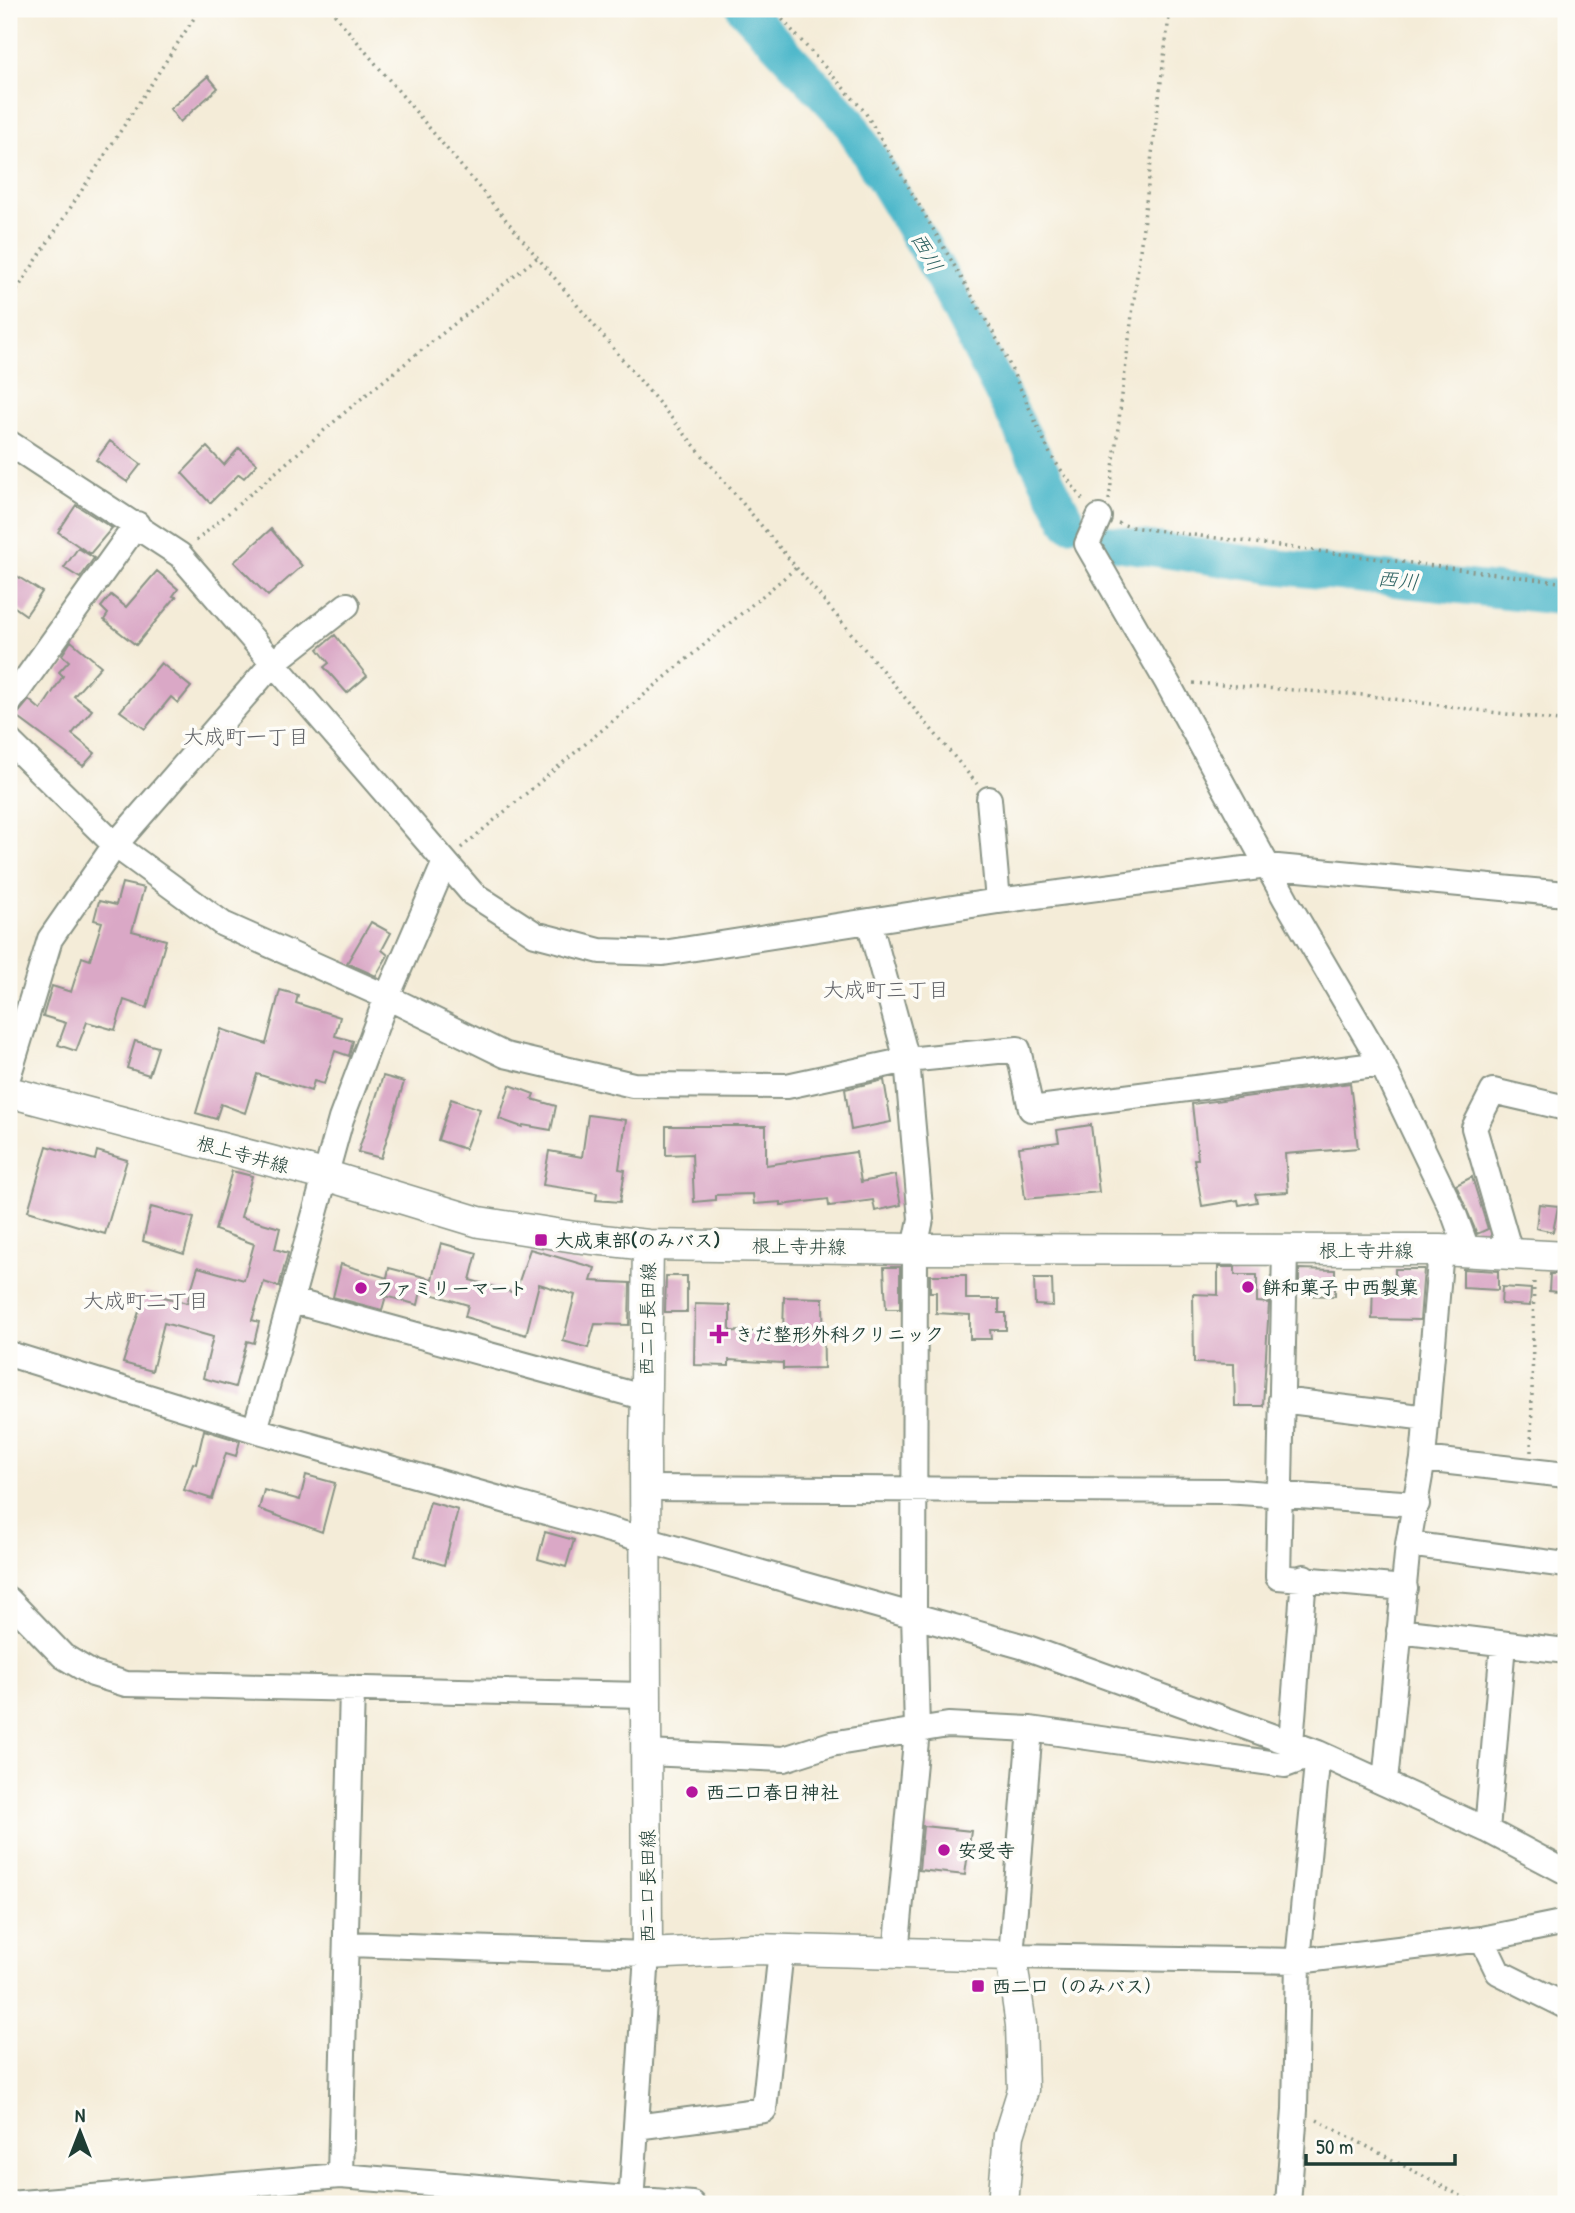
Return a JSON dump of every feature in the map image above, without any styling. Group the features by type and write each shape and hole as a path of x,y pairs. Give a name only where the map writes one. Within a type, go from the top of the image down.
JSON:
{"main road":[{"name":"根上寺井線","path":"9,1092 328,1176 479,1222 648,1245 1454,1251 1566,1257"},
{"name":"西二口長田線","path":"648,1245 647,1954 781,1950 1012,1956"},
{"path":"1003,2204 1009,2135 1023,2090 1021,2025 1012,1956"}],"street":[{"path":"9,443 180,555 473,894 536,934 600,951 663,953 998,901 1267,866 1566,894"},
{"path":"1099,517 1087,544 1167,682 1267,866 1382,1064 1454,1214 1454,1251 1427,1418 1417,1504 1408,1544 1385,1782"},
{"path":"9,703 136,524"},
{"path":"9,1074 50,939 115,845 274,662 347,605"},
{"path":"9,741 115,845 223,924 505,1055 633,1085 787,1086 907,1060 1018,1049 1031,1109 1382,1064"},
{"path":"989,799 998,901"},
{"path":"256,1430 328,1176 341,1119 387,998 445,862"},
{"path":"869,921 907,1060 921,1219 915,1249 914,1613 917,1730 896,1954"},
{"path":"1522,1253 1474,1128 1493,1091 1566,1108"},
{"path":"1285,1250 1278,1577 1304,1577 1405,1588"},
{"path":"293,1301 646,1398"},
{"path":"9,1354 256,1430 914,1613 1025,1647 1318,1753 1487,1830 1566,1872"},
{"path":"1281,1400 1427,1418"},
{"path":"1423,1459 1566,1475"},
{"path":"648,1488 915,1488 1280,1493 1417,1504"},
{"path":"1408,1544 1566,1565"},
{"path":"1291,1743 1304,1577"},
{"path":"9,1600 64,1656 93,1674 126,1684 646,1695"},
{"path":"1399,1631 1566,1651"},
{"path":"1487,1830 1503,1644"},
{"path":"340,2176 348,1944 352,1688"},
{"path":"646,1753 784,1759 831,1744 948,1725 1030,1730 1284,1765 1318,1753"},
{"path":"1030,1730 1012,1956 1298,1961 1482,1939 1566,1922"},
{"path":"1288,2204 1295,2110 1298,1961 1318,1753"},
{"path":"1482,1939 1498,1972 1566,2006"},
{"path":"348,1944 647,1954 631,2202"},
{"path":"636,2127 764,2110 781,1950"},
{"path":"9,2204 340,2176 631,2202 692,2204"}],"path":[{"path":"188,9 196,15"},
{"path":"9,302 200,9"},
{"path":"330,9 540,256 989,799"},
{"path":"773,9 866,112 1001,346 1051,456 1099,517 1131,527 1566,583"},
{"path":"1099,517 1111,495 1170,9"},
{"path":"180,555 357,402 540,256"},
{"path":"445,862 797,566"},
{"path":"1167,682 1234,683 1364,695 1566,722"},
{"path":"1522,1253 1531,1469"},
{"path":"1295,2110 1324,2122 1476,2204"}],"building":[{"path":"208,76 218,88 180,122 170,109"},
{"path":"110,441 141,464 127,482 96,460"},
{"path":"207,447 224,465 239,448 257,464 244,478 239,474 210,503 182,473"},
{"path":"76,505 112,528 90,554 58,532"},
{"path":"271,529 302,566 268,596 234,562"},
{"path":"78,548 94,558 80,578 64,568"},
{"path":"9,571 42,592 26,615 9,603"},
{"path":"157,571 178,589 173,596 176,597 136,645 104,620 108,614 101,607 111,595 126,607"},
{"path":"335,635 367,676 347,693 324,667 329,663 318,649"},
{"path":"71,641 101,666 74,696 92,710 72,734 95,753 83,766 16,716 29,700 41,710 63,676 59,672 69,661 62,655"},
{"path":"161,663 191,687 178,703 171,697 145,729 120,711"},
{"path":"122,883 144,888 132,931 166,940 147,1008 124,1000 115,1030 87,1022 76,1051 58,1045 66,1023 43,1016 52,986 71,992 82,957 90,960 102,922 94,920 99,901 116,905"},
{"path":"371,922 391,933 382,950 388,955 376,976 347,963"},
{"path":"280,990 298,995 296,1003 340,1017 335,1036 353,1041 349,1056 335,1051 324,1084 314,1081 311,1091 257,1074 245,1113 221,1104 216,1119 196,1113 221,1029 266,1044"},
{"path":"135,1041 158,1047 149,1075 127,1068"},
{"path":"383,1076 404,1082 381,1158 358,1152"},
{"path":"884,1080 891,1122 851,1130 845,1089"},
{"path":"1350,1083 1358,1148 1285,1154 1288,1192 1255,1194 1257,1202 1239,1205 1238,1200 1202,1206 1194,1159 1198,1159 1192,1104"},
{"path":"510,1085 534,1094 532,1099 556,1106 551,1130 522,1127 499,1119"},
{"path":"451,1099 480,1109 465,1149 438,1140"},
{"path":"588,1115 626,1120 619,1169 625,1170 620,1202 596,1200 597,1193 543,1185 549,1151 582,1157"},
{"path":"1091,1125 1099,1192 1025,1199 1019,1147 1059,1142 1057,1130"},
{"path":"666,1126 766,1126 766,1165 856,1152 861,1182 895,1175 901,1205 875,1211 873,1200 829,1206 828,1199 781,1205 781,1202 754,1204 753,1194 715,1195 715,1200 694,1202 692,1154 666,1155"},
{"path":"47,1146 95,1160 97,1151 127,1160 105,1234 28,1211"},
{"path":"232,1171 252,1176 241,1217 280,1228 275,1249 288,1253 279,1287 264,1282 252,1320 259,1322 254,1343 247,1341 235,1387 203,1378 213,1337 164,1323 152,1371 123,1363 145,1292 187,1303 198,1267 244,1280 254,1244 215,1230"},
{"path":"1472,1177 1488,1229 1477,1234 1456,1185"},
{"path":"1539,1204 1558,1206 1553,1232 1536,1228"},
{"path":"151,1207 194,1218 184,1254 143,1241"},
{"path":"441,1243 477,1253 470,1280 515,1293 530,1249 595,1268 591,1281 630,1283 629,1325 595,1324 588,1348 563,1341 575,1295 539,1284 526,1335 465,1317 468,1305 421,1291 418,1305 386,1296 382,1310 333,1297 341,1264 387,1278 389,1268 432,1279"},
{"path":"884,1267 900,1267 900,1309 886,1309"},
{"path":"1218,1267 1235,1267 1235,1275 1257,1275 1257,1302 1269,1303 1263,1406 1235,1406 1234,1364 1194,1363 1193,1294 1218,1295"},
{"path":"1299,1269 1335,1270 1335,1296 1299,1295"},
{"path":"1395,1269 1424,1269 1420,1320 1372,1319 1373,1280 1395,1280"},
{"path":"1463,1269 1498,1271 1498,1290 1463,1288"},
{"path":"1550,1274 1566,1274 1566,1293 1549,1291"},
{"path":"930,1275 966,1275 966,1299 999,1299 999,1313 1006,1313 1006,1330 990,1330 991,1339 970,1339 970,1315 936,1313 936,1292 930,1292"},
{"path":"666,1276 687,1276 687,1312 665,1312"},
{"path":"1034,1279 1052,1279 1053,1306 1035,1305"},
{"path":"1502,1287 1531,1289 1530,1306 1501,1304"},
{"path":"784,1297 823,1298 824,1368 783,1369 783,1363 729,1360 729,1366 694,1365 695,1304 730,1305 730,1331 783,1333"},
{"path":"204,1430 240,1441 236,1456 226,1453 212,1499 184,1490 193,1463 196,1464"},
{"path":"306,1475 335,1483 322,1532 259,1509 264,1490 300,1500"},
{"path":"430,1502 458,1510 444,1565 415,1556"},
{"path":"545,1532 574,1540 566,1567 538,1559"},
{"name":"安受寺","path":"923,1826 971,1831 965,1875 919,1870"}],"waterway":[{"name":"西川","path":"744,9 848,120 938,270 1069,523"},
{"name":"西川","path":"1105,542 1270,566 1566,598"}],"place":[{"name":"大成東部(のみバス)","path":"541,1240"},
{"name":"餅和菓子 中西製菓","path":"1248,1287"},
{"name":"ファミリーマート","path":"361,1288"},
{"name":"きだ整形外科クリニック","path":"719,1334"},
{"name":"西二口春日神社","path":"692,1792"},
{"name":"安受寺","path":"944,1850"},
{"name":"西二口（のみバス）","path":"978,1986"}],"district":[{"name":"大成町一丁目","path":"246,736"},
{"name":"大成町三丁目","path":"886,989"},
{"name":"大成町二丁目","path":"146,1300"}]}
